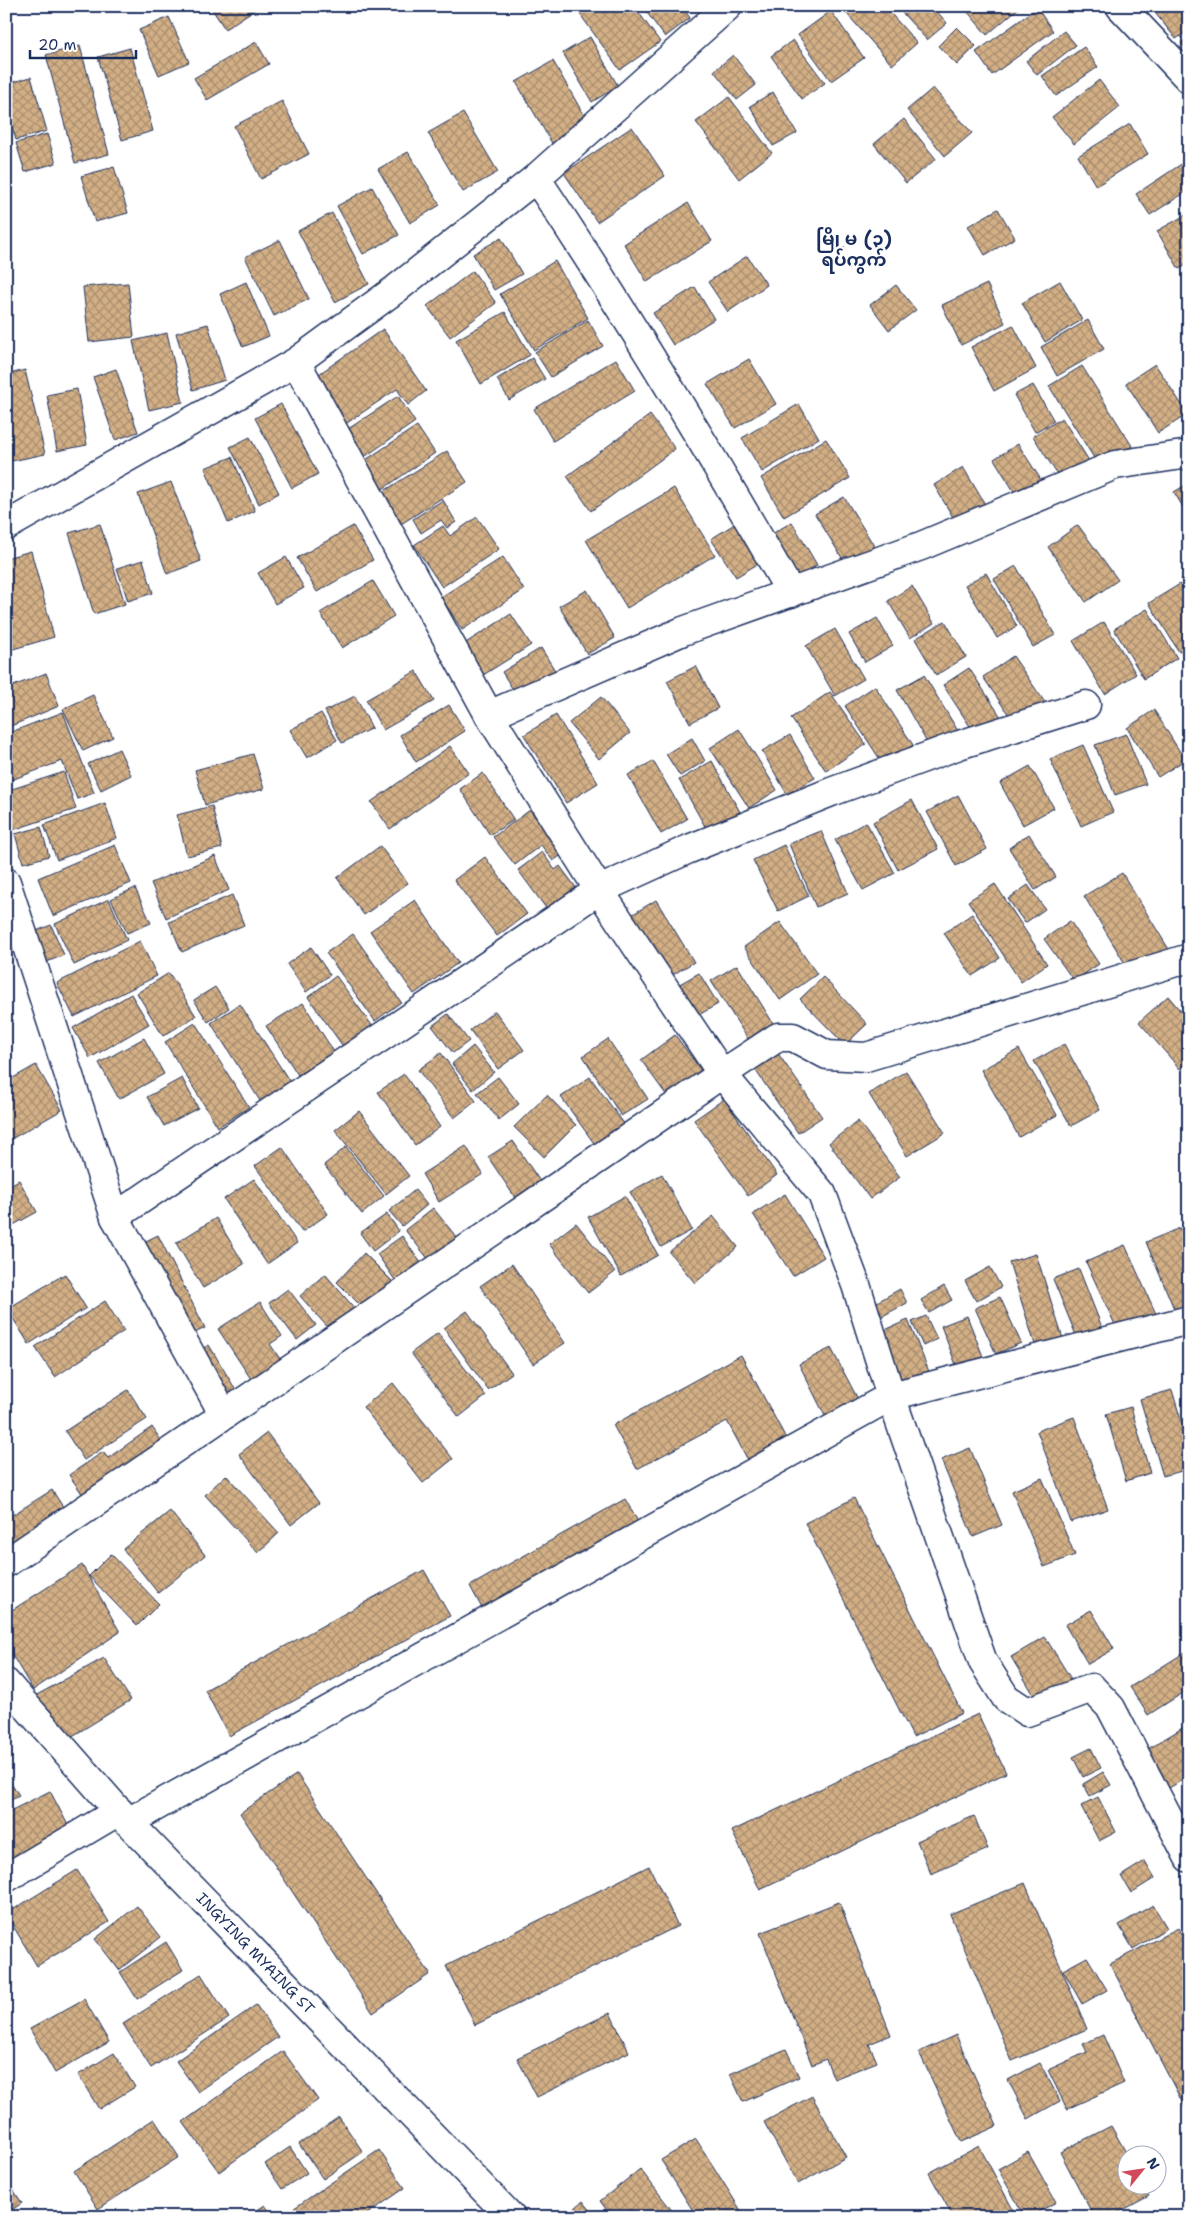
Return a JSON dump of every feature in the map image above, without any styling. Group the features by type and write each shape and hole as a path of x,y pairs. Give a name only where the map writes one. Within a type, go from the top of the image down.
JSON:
{"street":[{"path":"6,526 296,362 396,289 536,178 728,6"},
{"path":"1120,6 1189,79"},
{"path":"536,178 618,302 719,466 791,593"},
{"path":"296,362 489,715 599,890 722,1074 822,1194 856,1285 891,1396 983,1662 1006,1698 1027,1712 1092,1688 1111,1708 1189,1858"},
{"path":"489,715 683,631 922,546 1115,465 1189,454"},
{"path":"115,1217 599,890 688,849 831,792 959,745 1086,705"},
{"path":"6,882 115,1217 224,1415"},
{"path":"6,1563 778,1036 793,1037 827,1055 866,1057 1189,958"},
{"path":"6,1878 123,1817 891,1396 1189,1320"},
{"name":"INGYING MYAING ST","path":"6,1682 123,1817 511,2217"}],"building":[{"path":"210,6 260,6 225,29"},
{"path":"582,6 634,6 660,42 620,70 577,10"},
{"path":"642,6 682,6 690,18 665,37"},
{"path":"840,6 884,6 917,43 892,65"},
{"path":"896,6 932,6 947,23 927,40"},
{"path":"973,6 1021,6 987,35 967,11"},
{"path":"1156,6 1189,6 1189,30 1176,39 1152,9"},
{"path":"1037,8 1053,31 992,75 976,52"},
{"path":"831,11 864,58 831,81 798,35"},
{"path":"169,17 189,62 159,75 139,30"},
{"path":"957,27 976,46 957,65 938,46"},
{"path":"1064,31 1076,45 1037,75 1026,61"},
{"path":"590,37 618,86 592,102 563,53"},
{"path":"1189,37 1189,52 1181,43"},
{"path":"793,40 825,83 802,99 771,56"},
{"path":"256,42 269,64 207,100 194,78"},
{"path":"80,46 109,154 75,163 46,55"},
{"path":"1084,47 1098,67 1056,96 1042,76"},
{"path":"130,48 153,131 122,140 98,57"},
{"path":"733,55 756,85 737,100 714,71"},
{"path":"553,61 589,124 553,145 516,82"},
{"path":"31,77 47,131 16,140 6,106 6,84"},
{"path":"1099,80 1120,107 1074,144 1052,117"},
{"path":"933,88 972,133 945,156 907,110"},
{"path":"773,92 797,133 773,146 750,106"},
{"path":"729,97 772,153 739,179 696,122"},
{"path":"282,101 309,154 261,179 234,126"},
{"path":"463,113 498,172 463,192 428,133"},
{"path":"904,119 936,159 906,183 874,144"},
{"path":"1130,124 1148,154 1096,186 1078,156"},
{"path":"632,127 665,176 597,222 564,173"},
{"path":"47,134 56,163 25,172 16,143"},
{"path":"408,152 440,205 410,223 378,169"},
{"path":"1189,159 1189,190 1150,215 1136,194"},
{"path":"114,167 128,213 95,222 81,176"},
{"path":"372,187 399,235 363,254 337,206"},
{"path":"688,203 712,241 647,282 624,244"},
{"path":"998,209 1015,238 985,255 968,226"},
{"path":"332,213 369,284 335,302 298,231"},
{"path":"1189,213 1189,264 1179,269 1157,231"},
{"path":"501,238 522,274 494,290 473,254"},
{"path":"280,240 309,299 274,316 245,257"},
{"path":"747,256 767,285 728,312 708,282"},
{"path":"555,261 588,318 534,350 500,294"},
{"path":"473,271 496,303 450,337 427,306"},
{"path":"1060,281 1082,320 1045,342 1022,303"},
{"path":"246,282 269,336 243,347 220,294"},
{"path":"128,283 134,337 89,342 83,287"},
{"path":"987,284 1005,323 961,345 942,305"},
{"path":"896,285 916,310 889,330 870,305"},
{"path":"695,287 714,319 673,345 653,313"},
{"path":"505,312 530,355 481,384 456,340"},
{"path":"588,320 603,346 551,377 535,352"},
{"path":"1088,320 1104,349 1057,376 1041,347"},
{"path":"208,324 225,380 193,390 176,333"},
{"path":"1013,325 1036,368 994,391 971,347"},
{"path":"383,329 426,391 408,405 397,389 341,427 309,381"},
{"path":"167,333 183,402 149,410 133,341"},
{"path":"532,358 545,379 509,400 497,379"},
{"path":"616,359 635,391 553,441 534,409"},
{"path":"749,359 776,404 735,428 707,384"},
{"path":"1155,364 1188,414 1158,433 1126,383"},
{"path":"1082,366 1132,446 1099,466 1049,386"},
{"path":"116,369 138,432 115,440 93,377"},
{"path":"25,370 45,454 12,461 6,438 6,375"},
{"path":"1033,385 1054,421 1035,432 1014,395"},
{"path":"77,389 87,445 57,451 47,395"},
{"path":"398,396 415,422 360,460 342,433"},
{"path":"281,404 318,474 292,488 255,418"},
{"path":"799,404 819,438 762,472 742,438"},
{"path":"650,415 675,449 591,511 567,476"},
{"path":"1062,418 1093,467 1064,485 1033,436"},
{"path":"417,426 435,453 377,493 358,465"},
{"path":"250,437 279,493 259,504 230,447"},
{"path":"826,439 850,478 784,517 761,478"},
{"path":"1018,444 1045,486 1020,501 994,459"},
{"path":"447,451 467,482 401,524 381,493"},
{"path":"232,457 255,511 228,523 205,468"},
{"path":"963,467 986,506 957,524 934,485"},
{"path":"171,482 201,561 167,574 138,494"},
{"path":"1189,483 1189,517 1174,492"},
{"path":"674,488 715,555 627,608 586,540"},
{"path":"844,497 876,549 847,566 815,514"},
{"path":"443,500 456,522 447,528 441,520 421,533 413,519"},
{"path":"477,517 499,549 442,587 414,545 443,526 450,536"},
{"path":"792,522 817,565 796,578 770,535"},
{"path":"736,523 761,562 736,577 711,539"},
{"path":"100,524 125,604 94,614 69,533"},
{"path":"1078,525 1118,580 1086,602 1048,547"},
{"path":"353,526 373,560 317,592 297,558"},
{"path":"31,551 54,637 10,650 6,636 6,558"},
{"path":"286,557 304,588 275,604 258,573"},
{"path":"503,557 524,590 462,630 441,597"},
{"path":"143,560 153,593 128,601 117,568"},
{"path":"1016,566 1055,635 1033,647 994,579"},
{"path":"986,573 1017,626 997,638 965,585"},
{"path":"1189,573 1189,589 1181,579"},
{"path":"373,581 394,616 342,648 320,613"},
{"path":"1180,584 1189,599 1189,646 1179,652 1149,603"},
{"path":"912,586 934,623 910,638 888,601"},
{"path":"587,590 615,638 587,654 559,606"},
{"path":"1147,609 1177,658 1144,679 1114,629"},
{"path":"511,614 531,645 480,677 461,646"},
{"path":"877,618 893,646 865,662 849,634"},
{"path":"945,621 966,657 936,675 915,639"},
{"path":"1104,622 1136,674 1105,694 1073,641"},
{"path":"835,629 864,679 835,696 806,646"},
{"path":"541,648 559,677 520,701 502,672"},
{"path":"1013,656 1046,704 1015,724 983,677"},
{"path":"696,666 718,708 690,723 667,681"},
{"path":"969,668 1003,720 977,737 943,685"},
{"path":"416,671 434,701 383,730 366,700"},
{"path":"46,673 59,706 6,728 6,689"},
{"path":"924,675 958,731 930,748 897,690"},
{"path":"875,686 913,745 883,764 845,706"},
{"path":"830,692 866,744 826,771 791,718"},
{"path":"93,695 113,737 83,751 63,709"},
{"path":"355,696 372,728 342,743 325,711"},
{"path":"601,697 630,733 599,759 569,723"},
{"path":"449,705 465,731 416,762 400,735"},
{"path":"1154,710 1185,760 1158,777 1127,728"},
{"path":"63,712 94,793 77,799 62,761 6,782 6,734"},
{"path":"321,713 337,740 307,758 290,730"},
{"path":"556,715 598,783 566,803 524,735"},
{"path":"739,729 777,790 749,808 710,748"},
{"path":"1126,734 1146,784 1115,795 1095,745"},
{"path":"790,735 815,778 787,794 762,751"},
{"path":"692,738 705,761 680,776 666,754"},
{"path":"1083,745 1113,812 1081,826 1050,759"},
{"path":"450,746 469,773 390,829 371,802"},
{"path":"119,749 131,775 101,790 88,764"},
{"path":"253,754 264,789 205,805 195,770"},
{"path":"653,761 687,819 661,834 628,775"},
{"path":"712,761 740,812 707,830 679,780"},
{"path":"1030,766 1054,808 1023,825 1000,783"},
{"path":"64,772 76,809 10,831 6,820 6,791"},
{"path":"483,773 514,820 490,835 460,789"},
{"path":"958,795 987,849 956,866 927,812"},
{"path":"912,800 938,849 898,870 873,822"},
{"path":"105,803 117,838 57,860 44,825"},
{"path":"212,806 222,848 187,856 177,815"},
{"path":"530,810 563,854 553,861 541,845 515,865 493,837"},
{"path":"866,822 895,873 863,890 835,840"},
{"path":"41,827 49,856 23,863 15,834"},
{"path":"821,831 848,893 816,907 789,844"},
{"path":"1029,834 1056,877 1035,890 1009,848"},
{"path":"115,845 131,883 53,916 38,878"},
{"path":"784,845 809,896 778,911 753,860"},
{"path":"380,846 408,883 364,915 337,878"},
{"path":"542,852 555,870 560,866 583,897 554,919 518,870"},
{"path":"215,856 229,890 166,918 151,883"},
{"path":"485,857 527,914 497,936 454,880"},
{"path":"1189,865 1189,879 1183,868"},
{"path":"1122,873 1170,951 1132,975 1084,896"},
{"path":"995,884 1047,964 1021,982 968,901"},
{"path":"1028,885 1045,909 1025,923 1008,899"},
{"path":"135,888 151,923 127,933 111,899"},
{"path":"232,895 244,925 182,952 169,922"},
{"path":"109,899 127,940 74,965 55,924"},
{"path":"415,900 458,963 414,994 370,931"},
{"path":"656,900 694,962 662,981 625,919"},
{"path":"972,914 1000,958 972,976 944,933"},
{"path":"1070,921 1099,964 1074,981 1044,939"},
{"path":"780,922 817,974 780,1000 744,947"},
{"path":"51,925 64,955 42,964 29,934"},
{"path":"353,934 401,1002 375,1021 326,953"},
{"path":"140,941 157,976 74,1017 57,983"},
{"path":"311,947 330,975 306,992 287,964"},
{"path":"737,965 773,1023 748,1039 711,981"},
{"path":"169,973 196,1016 163,1036 137,993"},
{"path":"699,973 718,1004 688,1021 669,990"},
{"path":"336,976 376,1031 347,1052 308,997"},
{"path":"823,977 867,1024 845,1045 800,999"},
{"path":"215,987 229,1008 208,1022 194,1000"},
{"path":"131,994 149,1024 90,1058 73,1028"},
{"path":"1168,996 1189,1021 1189,1061 1180,1069 1139,1022"},
{"path":"303,1003 334,1052 298,1075 266,1026"},
{"path":"240,1004 297,1093 267,1112 211,1023"},
{"path":"495,1011 524,1050 498,1069 470,1030"},
{"path":"448,1014 469,1041 453,1053 432,1026"},
{"path":"195,1023 249,1107 218,1127 165,1042"},
{"path":"675,1035 704,1074 670,1100 641,1060"},
{"path":"144,1038 164,1074 119,1099 99,1063"},
{"path":"608,1039 648,1099 621,1116 583,1056"},
{"path":"1064,1044 1100,1110 1071,1126 1034,1061"},
{"path":"473,1046 494,1072 473,1090 452,1064"},
{"path":"1019,1049 1057,1115 1019,1137 981,1070"},
{"path":"777,1052 822,1117 798,1133 754,1068"},
{"path":"441,1053 476,1101 454,1118 418,1070"},
{"path":"36,1065 62,1110 6,1142 6,1082"},
{"path":"906,1071 945,1133 907,1156 869,1094"},
{"path":"404,1074 440,1127 415,1145 378,1092"},
{"path":"498,1077 519,1104 499,1120 477,1093"},
{"path":"590,1077 625,1125 596,1146 561,1097"},
{"path":"182,1078 198,1108 164,1126 147,1097"},
{"path":"547,1095 576,1125 544,1157 514,1127"},
{"path":"724,1099 777,1175 748,1196 694,1120"},
{"path":"359,1111 409,1176 386,1194 335,1130"},
{"path":"858,1121 900,1177 870,1199 829,1143"},
{"path":"513,1141 547,1192 522,1208 488,1157"},
{"path":"466,1146 483,1174 439,1202 422,1174"},
{"path":"282,1147 328,1214 302,1232 255,1166"},
{"path":"346,1147 384,1196 362,1214 324,1165"},
{"path":"662,1174 692,1230 661,1247 630,1192"},
{"path":"254,1179 297,1243 267,1264 224,1199"},
{"path":"19,1180 37,1212 6,1229 6,1187"},
{"path":"415,1190 427,1205 402,1226 389,1211"},
{"path":"785,1194 824,1257 793,1276 753,1214"},
{"path":"625,1196 658,1255 621,1276 588,1217"},
{"path":"433,1208 462,1244 434,1266 405,1230"},
{"path":"387,1214 399,1231 373,1251 360,1233"},
{"path":"713,1216 738,1247 695,1283 669,1252"},
{"path":"216,1218 244,1264 203,1288 176,1243"},
{"path":"576,1223 615,1272 588,1293 549,1244"},
{"path":"1180,1228 1189,1249 1189,1305 1175,1311 1146,1242"},
{"path":"158,1235 205,1328 191,1335 144,1242"},
{"path":"402,1236 423,1266 397,1283 377,1254"},
{"path":"1125,1245 1156,1314 1118,1331 1086,1262"},
{"path":"364,1253 393,1282 365,1310 337,1282"},
{"path":"1036,1254 1065,1345 1038,1354 1009,1262"},
{"path":"512,1264 565,1343 533,1364 480,1286"},
{"path":"990,1267 1001,1287 976,1301 965,1281"},
{"path":"1079,1269 1103,1330 1078,1340 1053,1279"},
{"path":"65,1274 86,1308 29,1344 7,1309"},
{"path":"325,1274 356,1310 331,1331 300,1296"},
{"path":"944,1286 952,1300 929,1313 921,1300"},
{"path":"288,1289 316,1325 297,1340 269,1303"},
{"path":"900,1289 907,1303 877,1319 870,1306"},
{"path":"1000,1297 1021,1343 996,1354 975,1308"},
{"path":"105,1301 124,1331 55,1377 35,1347"},
{"path":"260,1302 282,1336 270,1344 286,1368 257,1388 218,1329"},
{"path":"467,1311 512,1373 488,1390 444,1328"},
{"path":"926,1316 937,1339 923,1346 912,1322"},
{"path":"967,1316 986,1364 960,1375 941,1326"},
{"path":"908,1320 932,1379 902,1392 878,1333"},
{"path":"438,1333 486,1396 459,1417 411,1353"},
{"path":"209,1345 237,1392 222,1395 196,1352"},
{"path":"831,1348 860,1403 827,1420 799,1364"},
{"path":"741,1355 788,1442 749,1462 727,1421 637,1469 613,1425"},
{"path":"393,1383 453,1459 423,1483 363,1407"},
{"path":"128,1390 147,1419 84,1460 65,1431"},
{"path":"1172,1390 1189,1447 1189,1469 1163,1476 1140,1399"},
{"path":"1131,1407 1150,1473 1126,1481 1106,1414"},
{"path":"1074,1417 1108,1509 1071,1522 1037,1431"},
{"path":"152,1427 175,1461 97,1515 69,1475 103,1452 108,1458"},
{"path":"267,1433 319,1503 291,1525 239,1454"},
{"path":"970,1448 1002,1525 973,1537 941,1460"},
{"path":"226,1475 279,1533 258,1553 205,1495"},
{"path":"1042,1478 1075,1555 1044,1567 1012,1491"},
{"path":"52,1490 78,1530 24,1565 6,1538 6,1519"},
{"path":"854,1498 962,1713 913,1737 805,1523"},
{"path":"625,1499 640,1525 484,1612 470,1586"},
{"path":"170,1511 205,1555 158,1593 123,1549"},
{"path":"111,1554 159,1604 137,1626 89,1576"},
{"path":"82,1565 120,1632 33,1690 6,1645 6,1614"},
{"path":"424,1570 450,1616 229,1736 205,1690"},
{"path":"1091,1610 1114,1649 1088,1664 1065,1625"},
{"path":"1045,1637 1071,1679 1037,1700 1011,1657"},
{"path":"1187,1651 1189,1689 1148,1715 1130,1687"},
{"path":"104,1658 131,1700 66,1740 35,1696"},
{"path":"978,1714 1006,1773 760,1890 732,1831"},
{"path":"1189,1724 1189,1776 1169,1788 1146,1750"},
{"path":"1091,1748 1101,1768 1083,1777 1073,1757"},
{"path":"1103,1772 1111,1785 1090,1796 1083,1784"},
{"path":"297,1774 430,1974 373,2013 240,1813"},
{"path":"6,1776 19,1795 6,1802"},
{"path":"1189,1789 1189,1803 1183,1792"},
{"path":"50,1791 70,1829 6,1861 6,1813"},
{"path":"1098,1797 1116,1832 1099,1841 1081,1806"},
{"path":"974,1816 988,1849 931,1874 917,1841"},
{"path":"1145,1861 1155,1878 1131,1893 1121,1876"},
{"path":"649,1866 678,1926 475,2025 446,1966"},
{"path":"77,1870 109,1922 37,1966 6,1914"},
{"path":"1025,1883 1087,2029 1012,2061 950,1914"},
{"path":"839,1902 891,2035 869,2044 877,2062 834,2079 826,2059 812,2065 760,1933"},
{"path":"1153,1905 1167,1928 1133,1949 1119,1925"},
{"path":"137,1906 161,1937 119,1970 95,1939"},
{"path":"1178,1928 1189,1949 1189,2115 1110,1964"},
{"path":"166,1942 183,1970 137,1999 120,1972"},
{"path":"1087,1957 1107,1990 1082,2004 1063,1970"},
{"path":"201,1974 229,2018 151,2068 123,2024"},
{"path":"84,1999 109,2042 55,2073 30,2029"},
{"path":"256,2005 278,2037 198,2092 176,2061"},
{"path":"610,2013 629,2052 537,2097 517,2058"},
{"path":"956,2035 997,2126 961,2142 919,2052"},
{"path":"1103,2035 1124,2083 1067,2109 1048,2070 1087,2052 1083,2044"},
{"path":"786,2049 799,2077 743,2102 730,2074"},
{"path":"283,2051 318,2100 219,2172 183,2122"},
{"path":"114,2053 135,2087 99,2109 78,2075"},
{"path":"1040,2063 1060,2101 1028,2119 1008,2080"},
{"path":"812,2096 846,2157 798,2184 764,2122"},
{"path":"339,2117 363,2152 323,2179 299,2144"},
{"path":"154,2119 179,2157 98,2209 74,2171"},
{"path":"1111,2126 1122,2146 1118,2146 1118,2196 1149,2196 1110,2217 1094,2217 1060,2152"},
{"path":"696,2139 745,2217 697,2217 661,2160"},
{"path":"979,2146 1017,2217 953,2217 929,2173"},
{"path":"290,2147 307,2173 282,2189 265,2164"},
{"path":"379,2150 405,2188 363,2217 290,2217 287,2213"},
{"path":"1028,2152 1056,2202 1030,2217 1025,2217 998,2169"},
{"path":"640,2169 677,2217 612,2217 600,2201"},
{"path":"6,2179 22,2203 6,2214"},
{"path":"583,2201 596,2217 565,2217"},
{"path":"265,2205 273,2217 247,2217"}],"district":[{"name":"မြို့မ (၃) ရပ်ကွက်","path":"854,249"}]}
